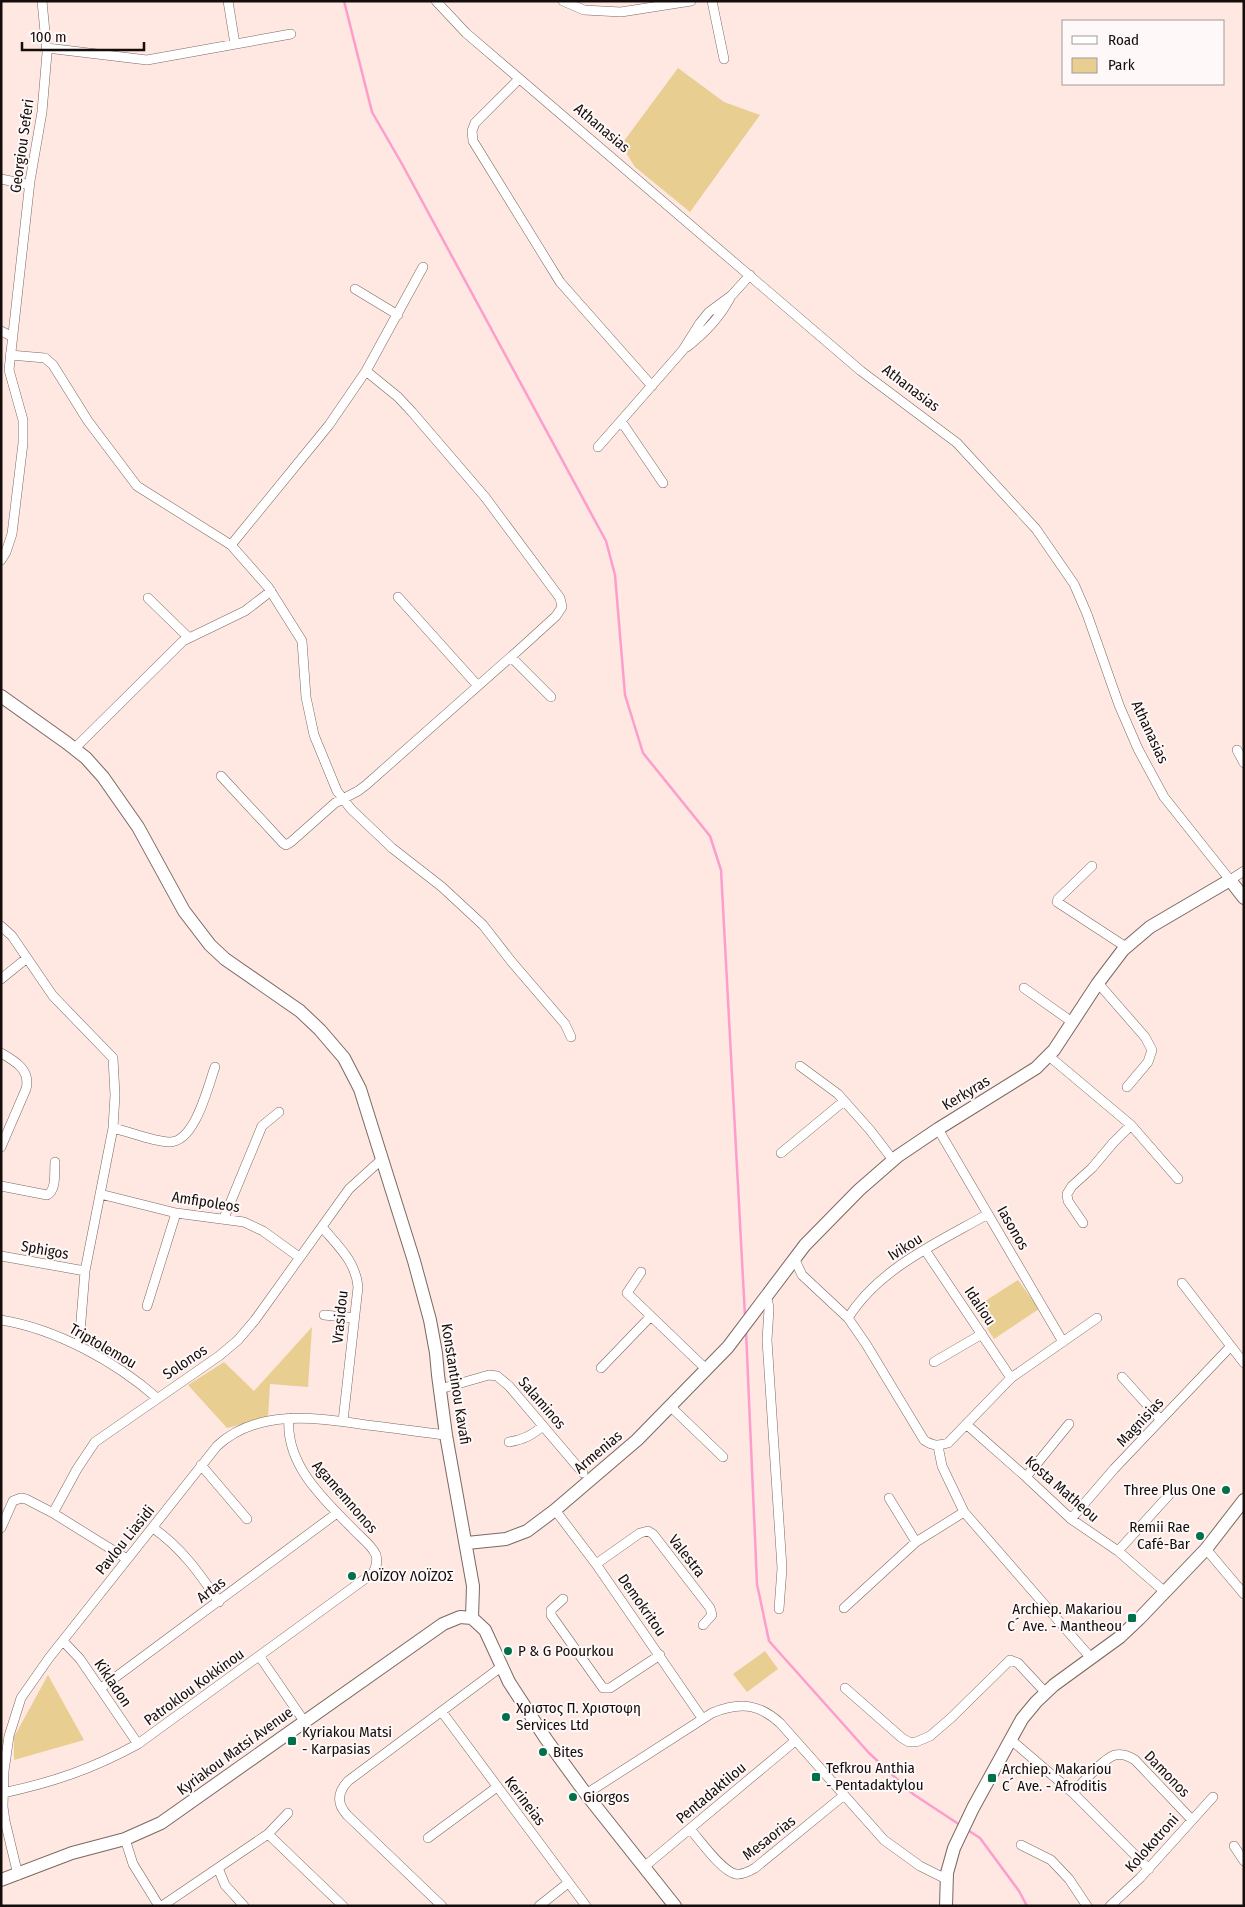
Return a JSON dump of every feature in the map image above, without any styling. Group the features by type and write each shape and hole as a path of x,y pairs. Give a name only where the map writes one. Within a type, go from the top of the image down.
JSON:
{"street":[{"name":"Georgiou Seferi","path":"1,560 12,534 23,443 23,420 9,370 30,185 42,112 47,48 42,1"},
{"path":"228,1 235,44"},
{"name":"Athanasias","path":"436,1 466,33 750,276 862,371 957,443 1036,529 1074,584 1087,614 1119,705 1138,749 1164,798 1244,898"},
{"path":"563,1 584,10 621,12 691,1"},
{"path":"712,1 724,59"},
{"path":"47,48 147,60 291,34"},
{"path":"519,79 475,123 472,131 474,141 560,282 652,386"},
{"path":"1,179 30,185"},
{"path":"231,545 329,426 366,371 423,267"},
{"path":"598,447 684,350 700,322 732,295 750,276"},
{"path":"354,289 398,315"},
{"path":"1,331 13,336"},
{"path":"10,355 45,358 53,365 88,421 137,486 231,545 271,591 302,641 306,697 314,735 338,791 351,809 392,848 442,887 483,925 511,961 566,1024 570,1037"},
{"path":"221,776 279,840 286,844 343,798 366,785 560,612 562,603 560,598 484,497 398,397 366,371"},
{"path":"621,421 663,483"},
{"path":"74,749 183,641 245,611 271,591"},
{"path":"398,597 478,686"},
{"path":"148,598 189,638"},
{"path":"511,657 551,697"},
{"name":"Konstantinou Kavafi","path":"1,696 74,749 104,777 138,827 184,911 210,945 225,959 300,1011 320,1030 344,1058 360,1089 414,1261 430,1320 446,1436 467,1543 473,1586 472,1618"},
{"path":"1236,750 1244,763"},
{"path":"1092,866 1057,902 1126,947"},
{"path":"1230,880 1244,871"},
{"name":"Kerkyras","path":"728,1347 805,1245 858,1190 893,1160 938,1128 1022,1079 1050,1057 1098,982 1126,947 1150,927 1230,880"},
{"path":"1,926 12,936 53,996 113,1058 115,1095 113,1128 85,1271 79,1346"},
{"path":"1,979 27,958"},
{"path":"1098,982 1145,1037 1152,1050 1148,1062 1127,1087"},
{"path":"1024,988 1072,1022"},
{"path":"1,1053 22,1068 27,1080 26,1088 1,1147"},
{"path":"1050,1057 1132,1125 1178,1179"},
{"path":"800,1066 838,1094 870,1130 893,1160"},
{"path":"113,1128 170,1142 180,1139 187,1134 193,1124 216,1067"},
{"path":"781,1153 844,1101"},
{"path":"224,1218 262,1126 278,1112"},
{"path":"1083,1224 1068,1201 1069,1188 1099,1161 1113,1143 1132,1125"},
{"name":"Iasonos","path":"938,1128 1063,1342"},
{"name":"Solonos","path":"53,1513 76,1469 95,1442 238,1340 255,1320 349,1189 382,1159"},
{"path":"1,1186 47,1195 53,1189 55,1162"},
{"name":"Amfipoleos","path":"100,1194 176,1213 235,1220 253,1226 299,1257"},
{"path":"147,1306 176,1213"},
{"name":"Ivikou","path":"848,1318 875,1285 897,1268 988,1214"},
{"name":"Vrasidou","path":"322,1227 348,1258 355,1271 358,1287 342,1421"},
{"name":"Idaliou","path":"925,1250 1011,1378"},
{"name":"Sphigos","path":"1,1256 85,1271"},
{"path":"795,1260 802,1275 848,1318 866,1344 924,1440 931,1445 938,1446 948,1443 1011,1378 1097,1318"},
{"path":"641,1272 627,1293 706,1369"},
{"path":"1182,1283 1244,1363"},
{"path":"765,1299 769,1309 767,1340 782,1568 779,1609"},
{"path":"324,1315 354,1318"},
{"path":"602,1368 651,1316"},
{"name":"Triptolemou","path":"1,1320 38,1328 79,1346 141,1384 157,1398"},
{"path":"934,1362 982,1334"},
{"name":"Magnisias","path":"1071,1518 1160,1419 1230,1346"},
{"name":"Armenias","path":"467,1543 493,1541 517,1536 537,1525 639,1438 728,1347"},
{"name":"Salaminos","path":"440,1389 486,1375 497,1376 509,1386 583,1472"},
{"path":"1122,1378 1160,1419"},
{"path":"670,1406 724,1457"},
{"name":"Pavlou Liasidi","path":"18,1875 6,1828 3,1793 6,1752 16,1709 29,1685 63,1640 218,1446 237,1431 260,1422 290,1418 342,1421 446,1436"},
{"name":"Agamemnonos","path":"290,1418 288,1430 290,1440 303,1472 337,1513 375,1553 377,1563"},
{"name":"Kosta Matheou","path":"966,1424 1071,1518 1118,1551 1165,1592"},
{"path":"1026,1477 1069,1424"},
{"path":"509,1442 531,1436 543,1426"},
{"path":"938,1446 942,1466 964,1512 1091,1658"},
{"path":"201,1466 248,1519"},
{"path":"1118,1551 1169,1495"},
{"path":"1,1528 10,1505 21,1498 31,1501 53,1513 127,1560"},
{"path":"889,1498 916,1542"},
{"path":"946,1906 946,1879 954,1848 1010,1738 1026,1714 1045,1692 1120,1637 1206,1548 1244,1500"},
{"name":"Demokritou","path":"555,1510 596,1564 702,1718"},
{"path":"844,1608 916,1542 964,1512"},
{"name":"Artas","path":"101,1688 337,1513"},
{"path":"153,1528 170,1541 189,1560 219,1602"},
{"name":"Valestra","path":"596,1564 640,1533 648,1531 710,1608 712,1615 703,1625"},
{"path":"1206,1548 1244,1594"},
{"name":"Patroklou Kokkinou","path":"3,1793 71,1776 138,1744 368,1578 373,1574 377,1563"},
{"path":"563,1599 551,1610 552,1615 604,1688 610,1688 660,1655"},
{"name":"Kyriakou Matsi Avenue","path":"1,1880 72,1853 125,1839 172,1816 443,1624 460,1617 472,1618"},
{"path":"472,1618 485,1630 501,1667 521,1702 586,1794 675,1906"},
{"name":"Kikladon","path":"63,1640 75,1651 138,1744"},
{"path":"260,1656 304,1721"},
{"path":"845,1688 902,1738 913,1742 925,1739 945,1723 1010,1660 1018,1663 1045,1692"},
{"path":"442,1906 347,1815 340,1806 339,1798 342,1788 348,1781 501,1667"},
{"path":"586,1794 702,1718 732,1706 755,1708 774,1718 884,1840 920,1866 946,1879"},
{"name":"Kerineias","path":"442,1712 586,1906"},
{"path":"1010,1738 1073,1793 1149,1869"},
{"name":"Pentadaktilou","path":"644,1867 795,1741"},
{"name":"Damonos","path":"1073,1793 1108,1759 1116,1755 1125,1755 1134,1760 1192,1820"},
{"path":"428,1838 497,1787"},
{"name":"Mesaorias","path":"690,1829 723,1866 732,1873 742,1874 755,1868 843,1796"},
{"name":"Kolokotroni","path":"1110,1906 1149,1869 1213,1797"},
{"path":"125,1839 133,1864 160,1906 268,1834 288,1814"},
{"path":"268,1834 343,1906"},
{"path":"1021,1845 1051,1860 1069,1879 1087,1906"},
{"path":"1234,1846 1244,1861"},
{"path":"218,1868 222,1881 244,1906"},
{"path":"539,1906 568,1883"}],"green space":[{"path":"678,68 724,102 760,115 690,212 635,167 621,145"},
{"path":"1018,1280 1039,1309 994,1339 974,1308"},
{"path":"312,1327 308,1387 270,1384 268,1418 227,1428 188,1385 224,1362 254,1391"},
{"path":"765,1651 778,1669 747,1692 733,1674"},
{"path":"48,1675 84,1740 14,1760 14,1737"}],"waterway":[{"path":"344,1 372,112 606,541 615,575 625,695 643,753 710,836 721,870 745,1316"},
{"path":"746,1331 757,1584 769,1641 869,1753 913,1794 960,1825"},
{"path":"966,1829 980,1838 1019,1891 1027,1906"}],"place":[{"name":"Three Plus One","path":"1226,1490"},
{"name":"Remii Rae Café-Bar","path":"1200,1536"},
{"name":"ΛΟΪΖΟΥ ΛΟΪΖΟΣ","path":"352,1576"},
{"name":"Archiep. Makariou C´ Ave. - Mantheou","path":"1132,1618"},
{"name":"P & G Poourkou","path":"508,1651"},
{"name":"Χριστος Π. Χριστοφη Services Ltd","path":"506,1717"},
{"name":"Kyriakou Matsi - Karpasias","path":"292,1741"},
{"name":"Bites","path":"543,1752"},
{"name":"Tefkrou Anthia - Pentadaktylou","path":"816,1777"},
{"name":"Archiep. Makariou C´ Ave. - Afroditis","path":"992,1778"},
{"name":"Giorgos","path":"573,1797"}]}
